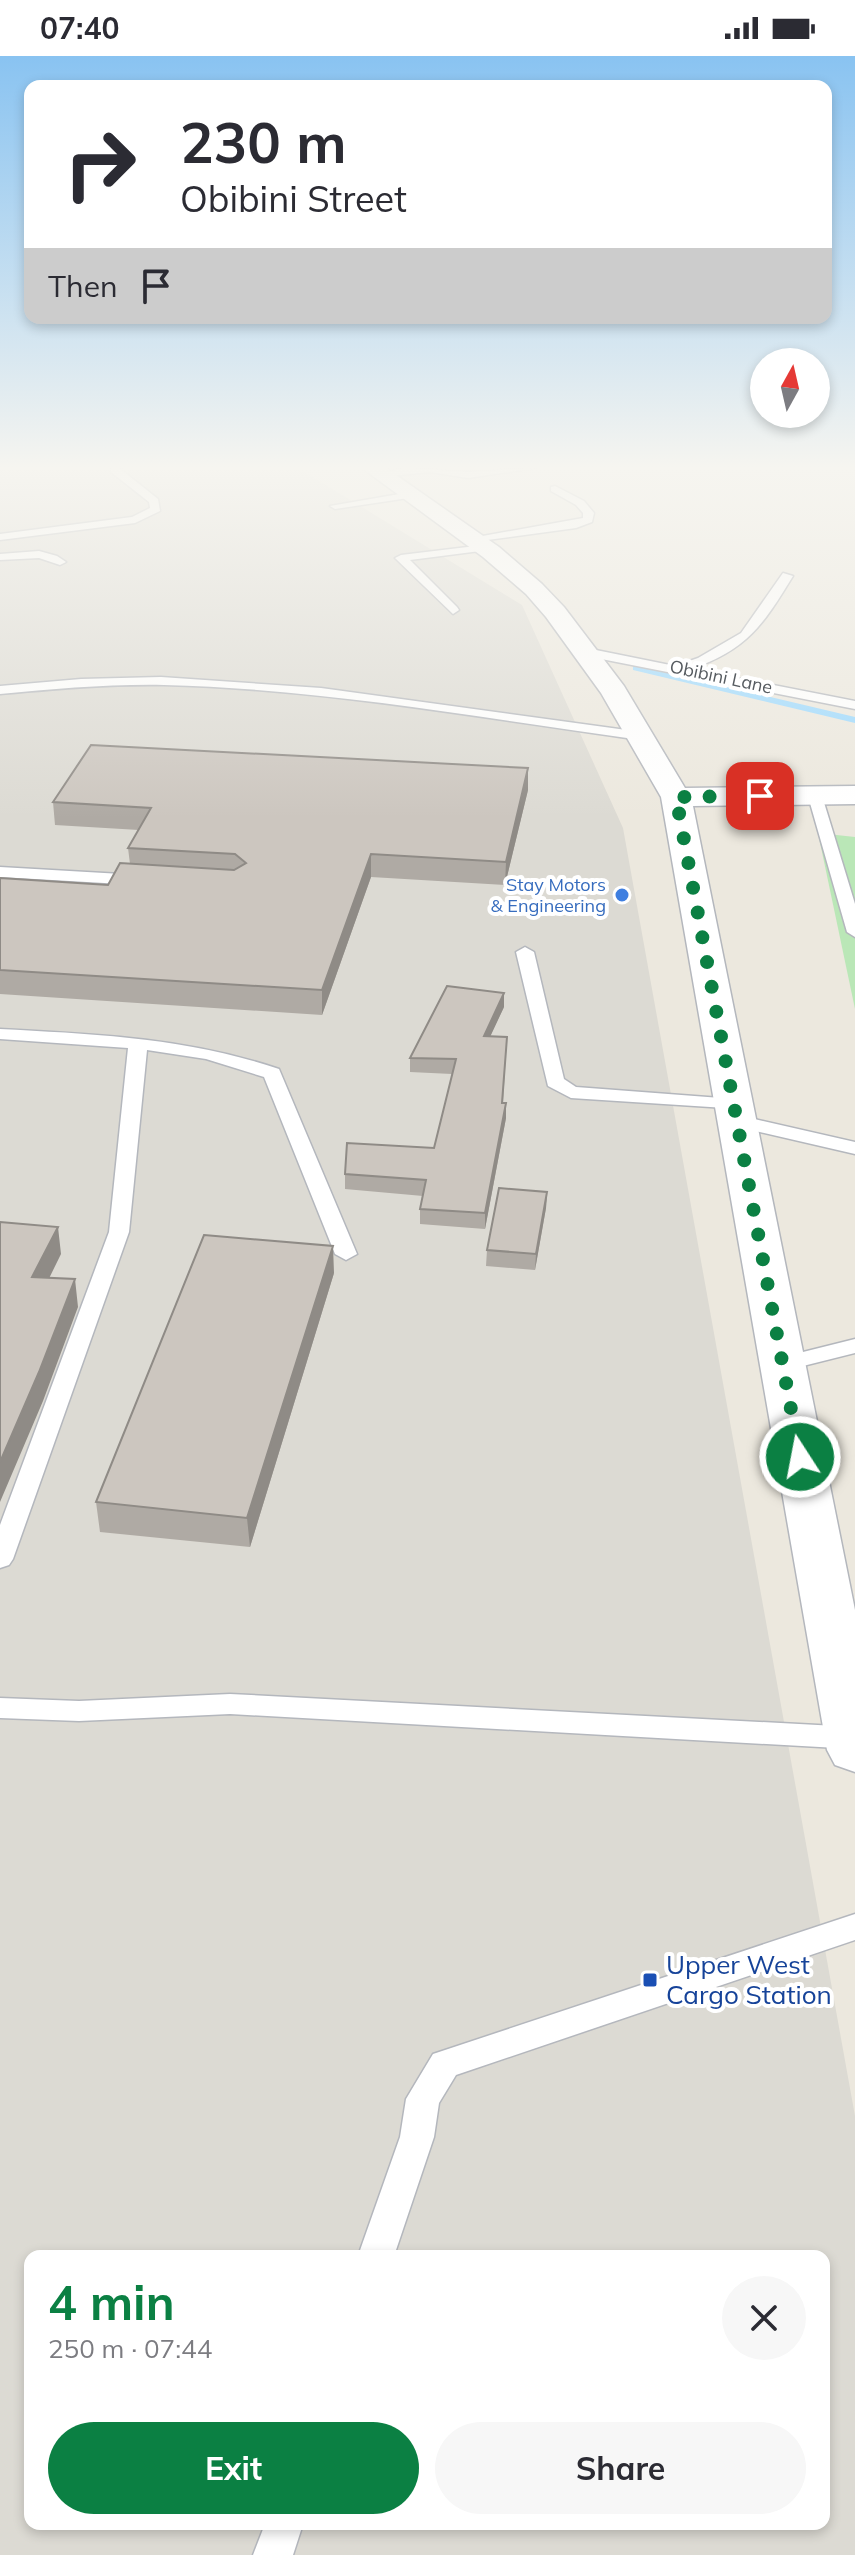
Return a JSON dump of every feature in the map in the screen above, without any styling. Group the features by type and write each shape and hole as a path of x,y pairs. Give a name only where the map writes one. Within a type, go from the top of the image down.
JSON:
{"street":[{"path":"529,585 586,652 641,736 676,797 854,1742"},
{"path":"676,797 855,795"}],"lane":[{"path":"428,585 453,610"},
{"path":"678,668 719,656 745,637 758,624 782,585"},
{"name":"Obibini Lane","path":"586,652 848,704"},
{"path":"0,690 79,682 190,679 408,702 641,736"},
{"path":"848,704 855,693"},
{"path":"815,796 855,932"},
{"path":"0,872 159,881"},
{"path":"525,952 555,1082 571,1092 736,1113 855,1148"},
{"path":"0,1034 138,1043 238,1059 272,1073 346,1254"},
{"path":"0,1559 119,1232 138,1043"},
{"path":"783,1364 855,1346"},
{"path":"0,1708 79,1711 230,1704 854,1742"},
{"path":"378,2250 417,2137 423,2099 445,2064 855,1927"},
{"path":"273,2555 282,2530"}],"shaded area":[{"path":"0,585 489,585 522,605 623,828 855,2116 855,2555 0,2555"}],"green space":[{"path":"818,833 855,837 855,1009"}],"building":[{"path":"91,745 528,768 506,862 371,854 322,990 0,970 0,878 108,885 120,863 234,870 246,863 235,854 128,848 151,808 53,802"},
{"path":"447,986 504,993 484,1036 507,1037 502,1103 506,1103 485,1213 420,1209 426,1180 345,1174 347,1143 434,1148 456,1059 410,1058"},
{"path":"499,1188 547,1192 536,1254 487,1250"},
{"path":"0,1222 58,1227 32,1277 75,1279 0,1462"},
{"path":"204,1235 333,1246 247,1518 96,1502"}],"waterway":[{"path":"636,668 855,720"}],"place":[{"name":"Stay Motors & Engineering","path":"622,895"},
{"name":"Upper West Cargo Station","path":"650,1980"}],"route":[{"path":"760,796 676,797 800,1457"}]}
